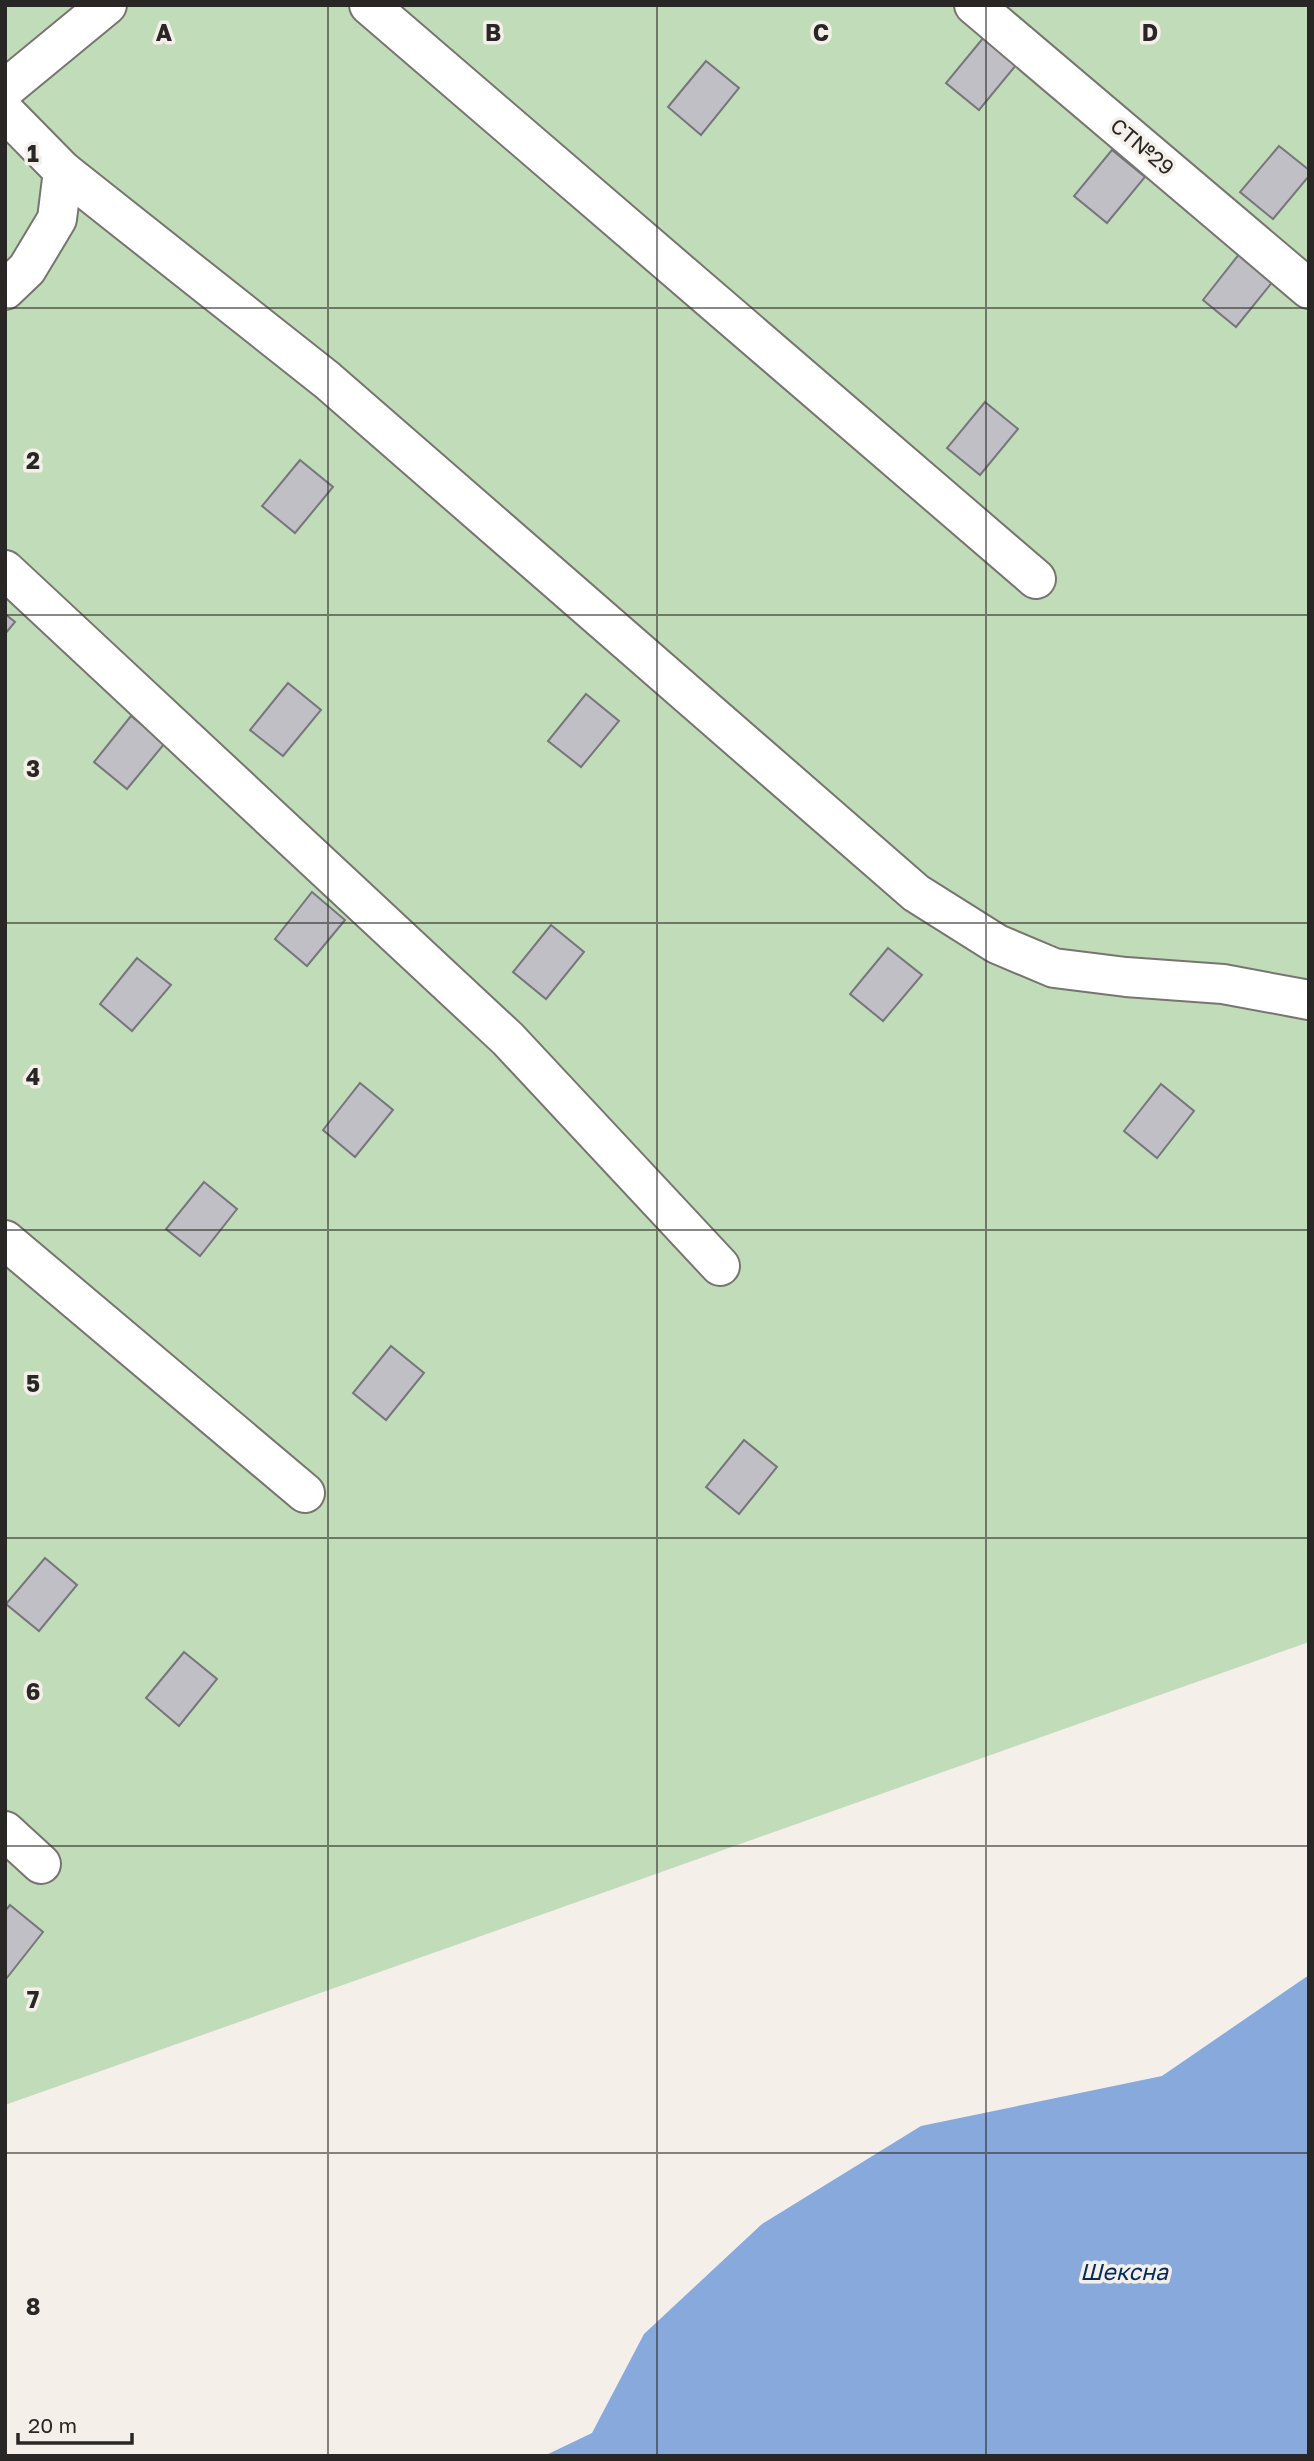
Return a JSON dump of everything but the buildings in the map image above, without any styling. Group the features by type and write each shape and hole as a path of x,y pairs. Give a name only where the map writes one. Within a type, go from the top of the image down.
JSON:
{"street":[{"path":"5,89 107,5"},
{"path":"369,5 1036,579"},
{"name":"СТ№29","path":"974,5 1309,289"},
{"path":"5,112 63,171 327,380 916,893 997,944 1054,968 1126,977 1223,984 1309,1000"},
{"path":"5,290 27,269 57,219 63,171"},
{"path":"5,570 508,1039 720,1266"},
{"path":"5,1240 305,1493"},
{"path":"5,1831 41,1864"}],"green space":[{"path":"5,5 1309,5 1309,1642 5,2105"}],"water":[{"name":"Шексна","path":"1309,1975 1309,2456 544,2456 592,2433 644,2334 762,2224 921,2126 1162,2076"}]}
